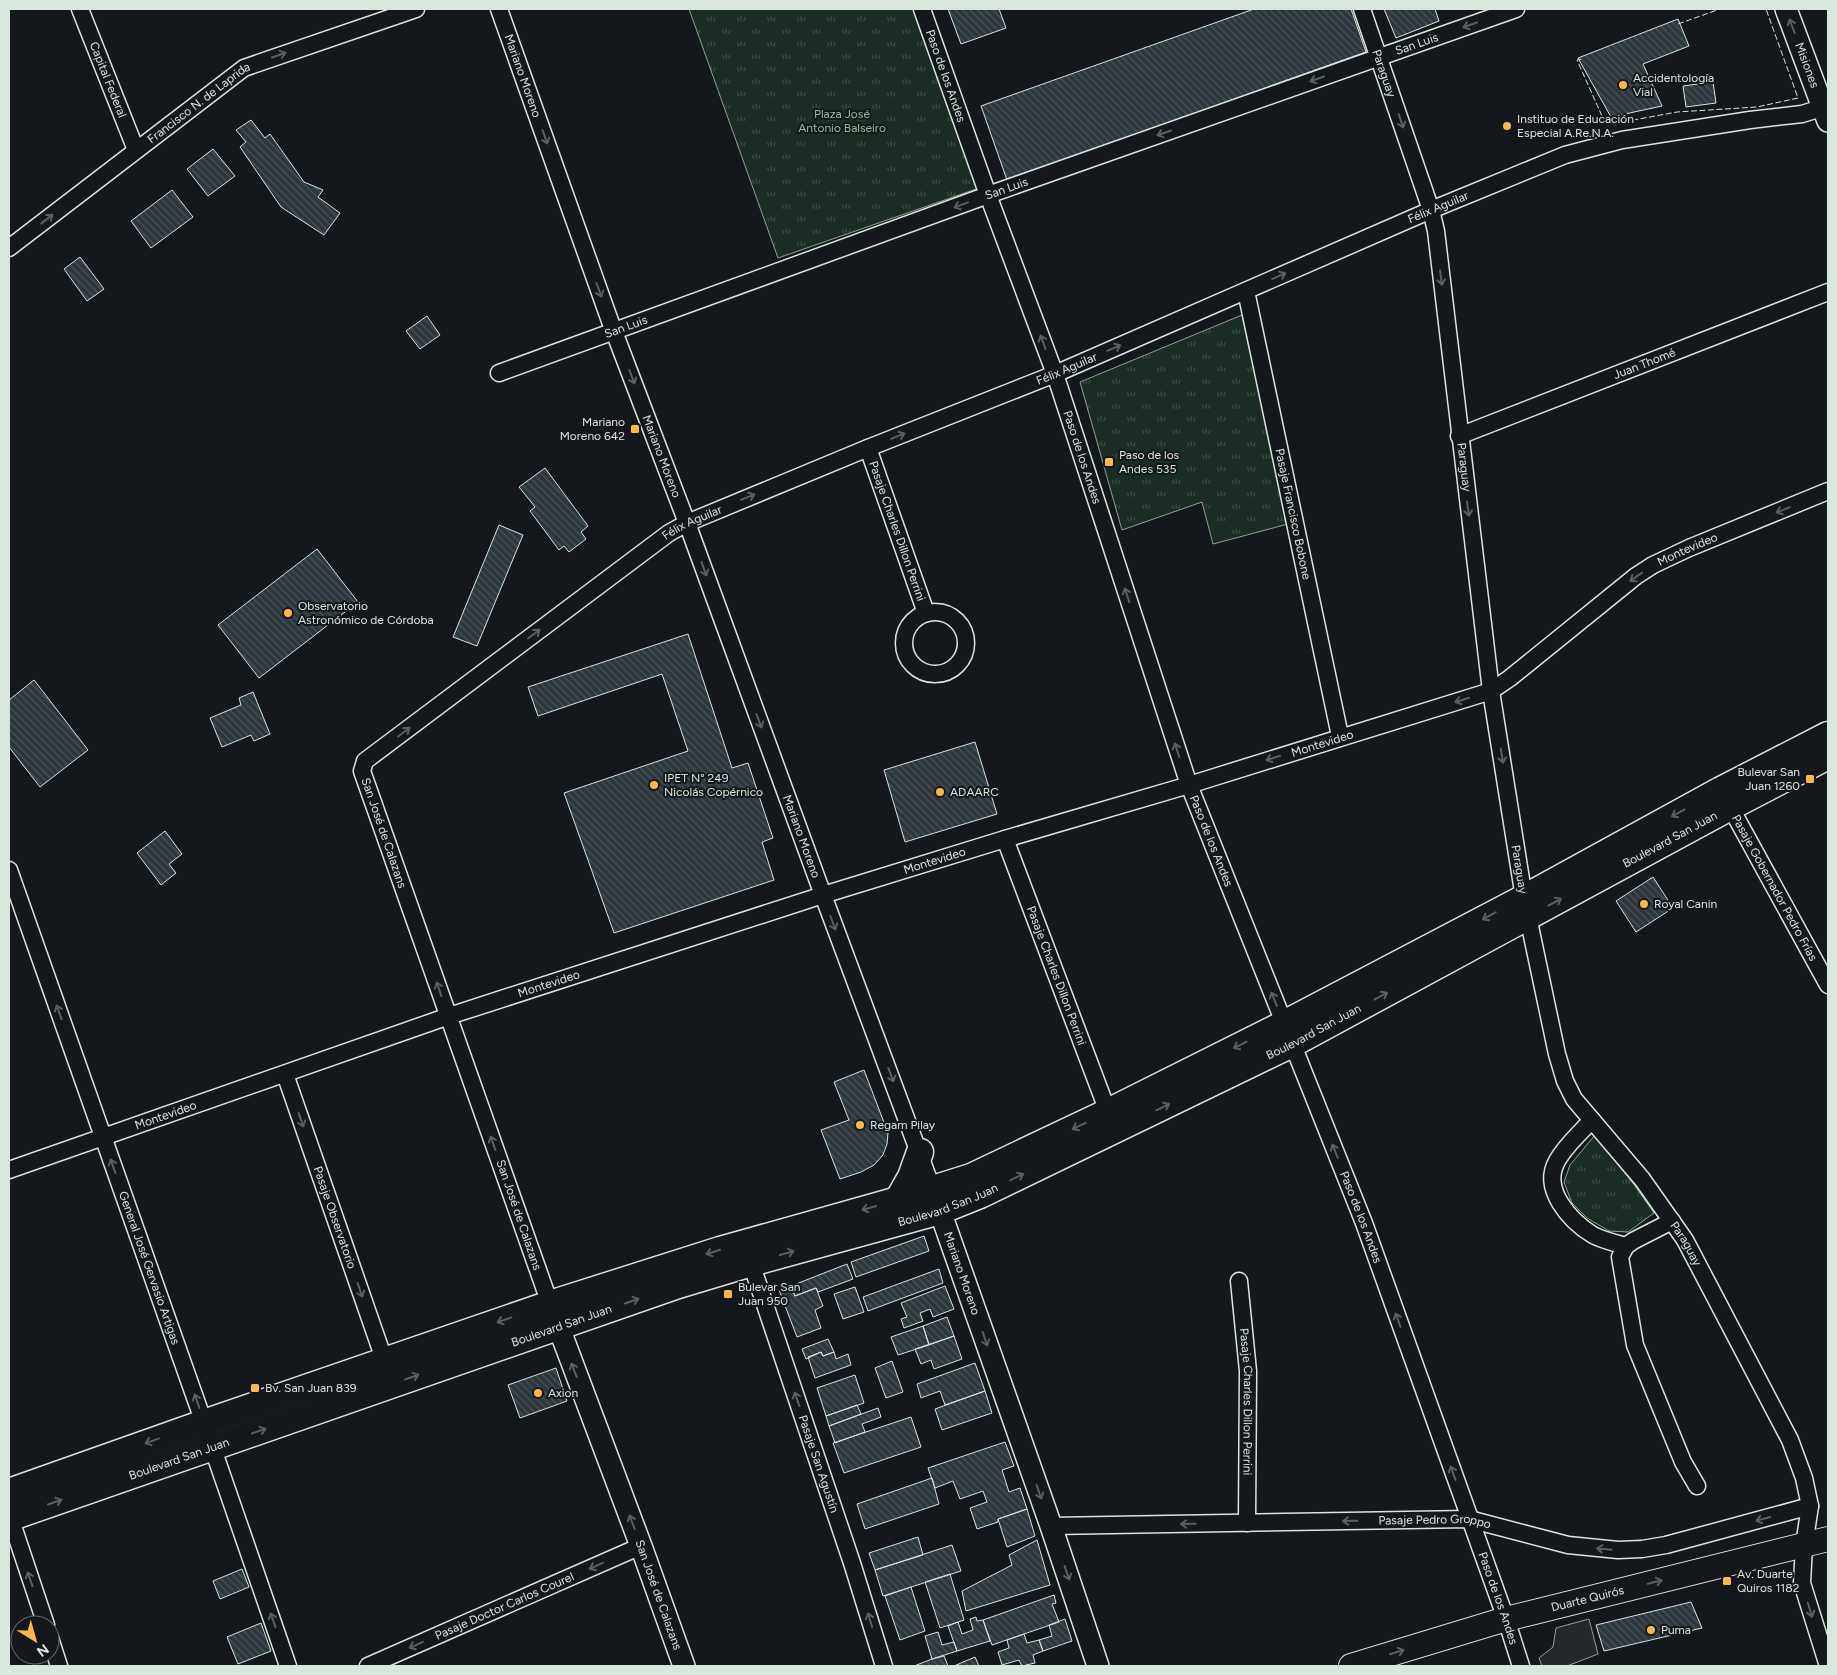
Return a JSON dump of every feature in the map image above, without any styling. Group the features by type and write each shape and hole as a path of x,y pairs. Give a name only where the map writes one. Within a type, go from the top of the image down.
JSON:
{"main road":[{"name":"Boulevard San Juan","path":"9,1509 204,1423 385,1362 554,1315 678,1285 751,1263 937,1200 989,1191 1288,1034 1725,799 1828,735"},
{"name":"Boulevard San Juan","path":"1725,799 1828,756"},
{"name":"Boulevard San Juan","path":"9,1509 213,1447 720,1250 898,1200 937,1200 971,1176 1108,1112 1288,1034"},
{"path":"898,1200 911,1177 920,1152"},
{"name":"Duarte Quirós","path":"1350,1666 1506,1619 1828,1540"}],"street":[{"name":"Capital Federal","path":"80,9 136,150"},
{"name":"Francisco N. de Laprida","path":"9,248 244,68 416,9"},
{"name":"Mariano Moreno","path":"499,9 614,331 920,1152 1098,1666"},
{"name":"Paso de los Andes","path":"922,9 988,195 1055,374 1189,784 1364,1222 1506,1619 1521,1666"},
{"name":"Paraguay","path":"1362,9 1380,57 1431,210 1436,231 1459,436 1491,691 1526,907 1557,1054 1565,1080 1574,1099 1642,1178 1685,1240 1790,1440 1804,1478 1810,1506 1804,1545 1802,1583 1828,1666"},
{"name":"San Luis","path":"499,373 988,195 1516,9"},
{"name":"Misiones","path":"1786,9 1827,111"},
{"name":"Félix Aguilar","path":"365,761 669,533 687,523 868,448 1055,374 1431,210 1565,154 1593,146 1678,131 1827,111"},
{"name":"Pasaje Francisco Bobone","path":"1246,291 1340,736"},
{"name":"Juan Thomé","path":"1459,436 1828,292"},
{"name":"Pasaje Charles Dillon Perrini","path":"868,448 926,613"},
{"name":"Montevideo","path":"9,1170 449,1016 823,895 1491,691 1510,678 1636,576 1653,565 1689,548 1828,491"},
{"name":"San José de Calazans","path":"365,761 362,770 554,1315 684,1666"},
{"name":"Pasaje Gobernador Pedro Frías","path":"1725,799 1828,985"},
{"name":"Pasaje Charles Dillon Perrini","path":"1005,839 1108,1112"},
{"name":"General José Gervasio Artigas","path":"9,870 213,1447 288,1666"},
{"name":"Pasaje Observatorio","path":"285,1074 385,1362"},
{"path":"1592,1120 1565,1149 1556,1162 1553,1170 1553,1188 1564,1209 1577,1224 1595,1236 1626,1246"},
{"path":"1672,1221 1633,1241 1626,1246 1620,1257 1635,1345 1683,1462 1696,1486"},
{"name":"Pasaje San Agustín","path":"751,1263 852,1563 884,1666"},
{"name":"Pasaje Charles Dillon Perrini","path":"1239,1282 1248,1372 1247,1523"},
{"name":"Pasaje Pedro Groppo","path":"1051,1526 1469,1519 1568,1545 1618,1550 1666,1545 1810,1506"},
{"path":"9,1509 43,1615"},
{"name":"Pasaje Doctor Carlos Courel","path":"368,1666 641,1546"}],"green space":[{"name":"Plaza José Antonio Balseiro","path":"689,9 915,9 979,188 778,258"},
{"path":"1242,315 1288,524 1213,544 1202,502 1122,530 1080,382"},
{"path":"1595,1135 1654,1213 1628,1232 1609,1231 1587,1218 1572,1203 1564,1182 1570,1165"}],"shaded area":[{"path":"1589,1619 1598,1654 1567,1666 1542,1666 1539,1658 1553,1647 1556,1628"}],"building":[{"path":"948,9 999,9 1006,28 961,44"},
{"path":"1254,9 1351,9 1366,52 1007,180 981,106"},
{"path":"1384,9 1435,9 1439,21 1396,38"},
{"name":"Accidentología Vial","path":"1678,19 1689,46 1643,64 1662,106 1611,117 1578,58"},
{"path":"1713,82 1716,103 1686,107 1683,86"},
{"path":"251,120 265,138 270,134 304,182 323,190 318,197 340,213 324,235 281,207 240,147 246,142 236,130"},
{"path":"213,149 235,176 208,196 187,169"},
{"path":"172,190 193,217 151,248 131,221"},
{"path":"80,257 104,289 87,301 64,269"},
{"path":"427,316 440,335 420,349 406,331"},
{"path":"545,468 588,526 581,532 586,539 569,552 564,546 559,550 530,511 535,507 519,487"},
{"path":"499,525 523,535 477,646 453,637"},
{"name":"Observatorio Astronómico de Córdoba","path":"317,549 358,602 259,678 218,625"},
{"name":"IPET N° 249 Nicolás Copérnico","path":"688,634 732,768 748,763 773,838 762,842 774,880 614,933 564,793 688,751 662,674 538,716 528,687"},
{"path":"34,680 88,750 40,787 9,747 9,700"},
{"path":"253,692 270,734 254,741 251,735 222,747 210,718 241,705 239,698"},
{"name":"ADAARC","path":"975,742 997,814 905,842 884,770"},
{"path":"165,831 182,854 169,864 176,873 161,885 137,853"},
{"name":"Royal Canin","path":"1653,877 1673,908 1636,932 1616,901"},
{"name":"Regam Pilay","path":"864,1070 888,1133 887,1144 883,1155 874,1165 861,1172 840,1179 821,1130 849,1120 834,1082"},
{"path":"924,1236 929,1251 856,1277 851,1262"},
{"path":"847,1264 853,1279 818,1292 816,1288 795,1296 791,1286"},
{"path":"939,1269 943,1283 868,1311 863,1297"},
{"path":"791,1286 795,1296 816,1288 823,1306 815,1310 821,1328 797,1337 779,1290"},
{"path":"945,1286 954,1309 933,1317 930,1309 920,1313 923,1321 904,1328 901,1319 907,1317 901,1303"},
{"path":"855,1287 864,1312 843,1319 834,1294"},
{"path":"947,1317 954,1336 929,1345 923,1326"},
{"path":"923,1326 929,1345 898,1355 891,1337"},
{"path":"954,1336 962,1359 934,1369 931,1360 921,1364 915,1349"},
{"path":"828,1339 834,1352 823,1356 821,1352 806,1359 802,1349"},
{"path":"821,1352 823,1356 834,1352 836,1359 848,1354 851,1365 815,1378 808,1357"},
{"path":"892,1361 903,1392 886,1398 875,1368"},
{"path":"975,1363 985,1391 945,1405 940,1391 921,1398 917,1384"},
{"name":"Axion","path":"556,1368 567,1401 520,1418 508,1385"},
{"path":"855,1375 864,1403 826,1416 817,1388"},
{"path":"985,1391 992,1413 942,1430 935,1409"},
{"path":"857,1405 861,1414 829,1426 826,1416"},
{"path":"878,1408 881,1417 862,1424 865,1432 835,1443 829,1426"},
{"path":"911,1417 921,1447 844,1473 833,1443"},
{"path":"1005,1442 1014,1466 1002,1470 1009,1492 1020,1488 1027,1509 977,1529 970,1508 987,1502 983,1491 960,1499 953,1481 935,1488 928,1468"},
{"path":"932,1478 939,1504 865,1529 857,1504"},
{"path":"1027,1509 1035,1536 1007,1547 998,1519"},
{"path":"918,1537 923,1555 875,1570 869,1553"},
{"path":"1037,1540 1050,1585 966,1611 962,1591 1012,1565 1009,1555"},
{"path":"952,1545 961,1571 883,1596 875,1570"},
{"path":"242,1569 249,1587 220,1599 213,1581"},
{"path":"950,1574 964,1620 940,1628 925,1582"},
{"path":"911,1587 925,1631 900,1640 885,1596"},
{"path":"1054,1595 1056,1603 1052,1604 1059,1622 992,1645 983,1620"},
{"path":"1691,1602 1702,1628 1604,1651 1596,1625"},
{"path":"976,1617 977,1621 983,1620 990,1641 957,1651 948,1626 958,1622 962,1634 973,1630 970,1619"},
{"path":"1065,1619 1072,1641 1043,1651 1039,1640 1052,1636 1049,1625"},
{"path":"261,1623 271,1651 238,1664 227,1637"},
{"path":"938,1632 942,1645 954,1642 957,1651 932,1659 925,1636"},
{"path":"1024,1634 1027,1643 1039,1640 1043,1651 1033,1655 1035,1663 1022,1666 1019,1660 1002,1665 998,1652 1009,1648 1007,1640"},
{"path":"944,1656 948,1666 914,1666 932,1659"},
{"path":"975,1657 979,1666 954,1666"}],"fence":[{"path":"1678,24 1720,9"},
{"path":"1581,59 1577,60 1606,125 1677,112 1757,107 1798,98 1766,9"}],"place":[{"name":"Accidentología Vial","path":"1623,85"},
{"name":"Instituo de Educación Especial A.Re.N.A.","path":"1507,126"},
{"name":"Mariano Moreno 642","path":"635,429"},
{"name":"Paso de los Andes 535","path":"1109,462"},
{"name":"Observatorio Astronómico de Córdoba","path":"288,613"},
{"name":"Bulevar San Juan 1260","path":"1810,779"},
{"name":"IPET N° 249 Nicolás Copérnico","path":"654,785"},
{"name":"ADAARC","path":"940,792"},
{"name":"Royal Canin","path":"1644,904"},
{"name":"Regam Pilay","path":"860,1125"},
{"name":"Bulevar San Juan 950","path":"728,1294"},
{"name":"Bv. San Juan 839","path":"255,1388"},
{"name":"Axion","path":"538,1393"},
{"name":"Av. Duarte Quiros 1182","path":"1727,1581"},
{"name":"Puma","path":"1651,1630"}]}
